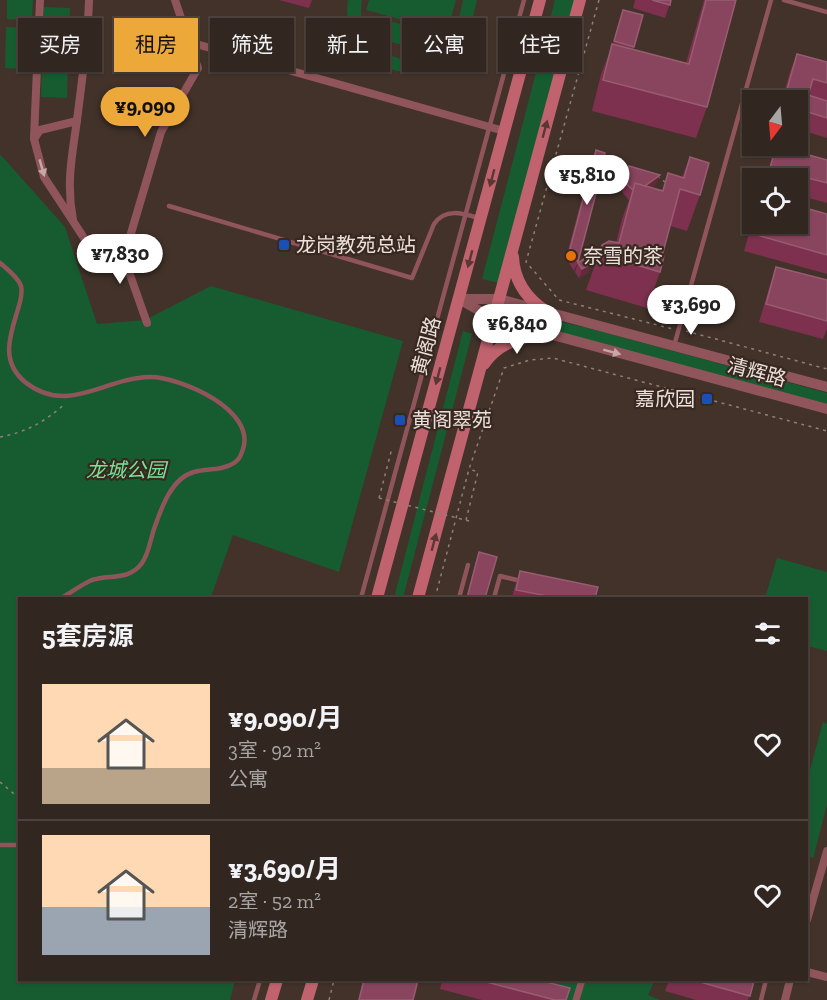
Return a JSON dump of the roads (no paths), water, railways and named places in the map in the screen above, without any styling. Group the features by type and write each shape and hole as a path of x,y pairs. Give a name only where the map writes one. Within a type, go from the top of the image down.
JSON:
{"main road":[{"name":"黄阁路","path":"377,597 540,0"},
{"path":"418,597 580,0"},
{"path":"513,247 513,260 519,282 535,304 547,312"},
{"path":"480,370 493,353 512,341 537,335 550,335"},
{"path":"271,1000 277,981"},
{"path":"308,1000 313,981"}],"street":[{"path":"40,0 34,139 44,177 86,241 103,248 123,248 129,240"},
{"path":"73,220 69,199 69,169 77,121 89,0"},
{"path":"175,0 181,18"},
{"path":"198,45 504,131"},
{"path":"147,323 128,269 129,240 161,132 196,72"},
{"path":"34,139 40,130 77,121"},
{"name":"清辉路","path":"459,299 499,299 827,387"},
{"name":"清辉路","path":"459,299 494,320 827,410"},
{"path":"808,917 827,851"},
{"path":"808,972 827,977"},
{"path":"576,1000 582,981"},
{"path":"785,1000 790,981"}],"lane":[{"path":"361,597 524,0"},
{"path":"674,346 771,0"},
{"path":"784,0 827,12"},
{"path":"169,206 412,278 439,217 449,213 481,218"},
{"path":"0,263 18,280 21,287 21,300 7,349 11,367 16,375 37,390 54,396 72,397 134,378 153,377 174,382 206,394 225,406 241,423 245,442 241,457 233,464 221,469 193,472 177,483 167,497 147,555 141,565 132,572 118,577 93,580 63,597"},
{"path":"459,597 468,565"},
{"path":"494,597 500,576 531,584"},
{"path":"0,845 18,845"},
{"path":"254,1000 260,981"},
{"path":"761,1000 766,981"}],"place":[{"name":"龙岗教苑总站","path":"284,245"},
{"name":"奈雪的茶","path":"571,256"},
{"name":"嘉欣园","path":"707,399"},
{"name":"黄阁翠苑","path":"400,420"}],"park label":[{"name":"龙城公园","path":"126,470"}]}
